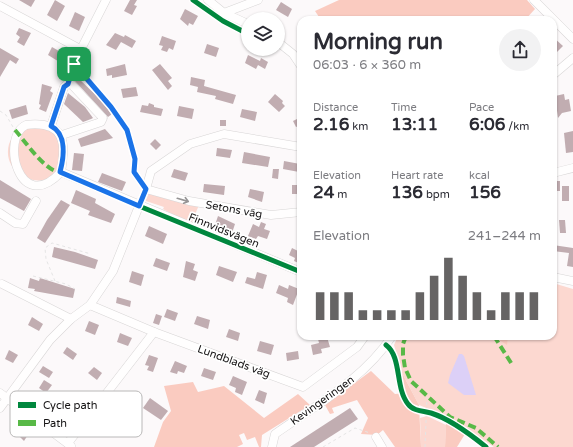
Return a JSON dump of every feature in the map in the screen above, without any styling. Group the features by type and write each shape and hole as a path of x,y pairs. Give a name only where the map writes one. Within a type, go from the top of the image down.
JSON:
{"street":[{"path":"0,6 79,53 106,0"},
{"path":"208,0 224,13 241,21"},
{"path":"224,13 258,0"},
{"path":"534,0 550,16"},
{"path":"557,23 573,39"},
{"path":"285,47 294,54 297,59"},
{"path":"557,72 573,58"},
{"path":"51,126 64,87 68,84 72,85 103,118 101,122 62,135"},
{"path":"5,146 15,130 32,124 51,126 57,129 62,135 62,160 60,172 50,181 36,185 20,181 10,173"},
{"name":"Setons väg","path":"297,145 224,134 190,144 183,148 151,171 146,189 189,201 271,215 297,212"},
{"path":"557,172 573,168"},
{"name":"Finnvidsvägen","path":"60,172 297,270"},
{"path":"0,213 15,223 23,224 36,201"},
{"path":"12,391 50,340 71,319 90,305 113,270 139,206"},
{"path":"557,278 573,281"},
{"path":"2,284 71,319"},
{"name":"Lundblads väg","path":"90,305 154,332 303,387 357,347 362,340"},
{"path":"110,391 154,332"},
{"name":"Kevingeringen","path":"272,447 275,434 348,384 389,340"},
{"path":"0,393 8,397"},
{"path":"0,408 10,394"},
{"path":"60,437 70,445"},
{"path":"376,437 382,447"}],"path":[{"path":"0,111 6,115 15,130"},
{"path":"54,281 46,259 45,248 52,243 91,254"},
{"path":"33,276 66,284 75,289"},
{"path":"425,447 425,403 427,397"},
{"path":"422,411 433,414"},
{"path":"323,447 354,428 370,433 376,437"}],"shaded area":[{"path":"339,0 527,0 535,9 529,16 318,16 315,11"},
{"path":"33,127 45,129 57,134 60,151 58,168 53,176 45,180 27,178 18,173 12,166 8,156 10,141 15,135 25,129"},
{"path":"147,191 199,205 191,224 163,209 164,207 143,200"},
{"path":"557,284 573,289 573,447 494,447 448,417 419,405 402,373 394,345 396,340 557,340"},
{"path":"499,340 508,340 507,345"},
{"path":"459,354 464,356 476,395 464,395 448,383"},
{"path":"371,371 395,394 405,393 401,376 402,373 419,405 421,447 395,447 383,430 377,435 361,434 368,418 357,400 332,408 334,413 330,414 325,405"},
{"path":"193,382 198,392 224,386 264,418 298,394 310,405 262,435 261,447 259,447 255,437 247,440 244,433 239,435 243,444 237,447 154,447 163,422 171,411 164,386"},
{"path":"427,416 446,425 445,447 421,447 420,418"},
{"path":"446,422 465,434 457,447 445,447"}],"building":[{"path":"19,0 35,0 31,7"},
{"path":"55,0 65,6 57,21 47,15"},
{"path":"130,0 137,0 134,5 137,6 132,15 124,11"},
{"path":"281,2 292,9 288,17 285,15 285,12 279,12 276,10"},
{"path":"185,9 198,16 193,25 189,23 188,26 180,19"},
{"path":"75,12 85,17 79,31 69,26"},
{"path":"19,28 31,33 24,46 17,42 20,37 16,34"},
{"path":"115,33 124,37 125,35 136,41 132,48 121,42 116,50 106,45"},
{"path":"162,36 176,41 173,50 169,48 167,52 161,50 163,46 159,45"},
{"path":"557,41 563,46 557,52"},
{"path":"207,44 219,48 216,57 204,53"},
{"path":"52,47 66,55 61,63 48,55"},
{"path":"0,48 19,59 16,64 10,60 0,77"},
{"path":"248,56 260,61 261,58 268,62 265,69 258,65 256,69 245,63"},
{"path":"125,64 127,75 112,78 112,75 107,76 106,69"},
{"path":"160,64 172,78 168,81 172,86 168,90 152,70"},
{"path":"77,77 102,101 112,114 108,117 74,80"},
{"path":"191,77 205,80 204,86 236,95 233,104 215,99 216,96 197,92 198,87 190,85"},
{"path":"42,84 52,87 50,91 53,93 46,112 39,109 41,105 39,104"},
{"path":"136,87 138,96 123,98 121,89"},
{"path":"68,93 85,107 93,118 83,122 64,104"},
{"path":"275,94 283,101 282,103 285,106 279,112 268,102"},
{"path":"564,94 565,100 569,99 571,111 562,113 558,118 557,111 557,96"},
{"path":"149,103 154,105 154,107 163,109 161,116 140,112 142,105 148,106"},
{"path":"26,105 28,114 12,119 9,110"},
{"path":"179,106 194,109 192,119 177,116"},
{"path":"242,109 257,112 255,121 240,117"},
{"path":"297,119 297,127 296,127 293,121"},
{"path":"220,120 226,120 226,126 220,126"},
{"path":"105,129 113,138 81,147 78,139"},
{"path":"573,131 573,152 566,153 564,133"},
{"path":"155,139 161,145 156,150 150,144"},
{"path":"217,148 232,150 230,158 216,156"},
{"path":"244,152 270,157 268,167 242,163"},
{"path":"74,153 84,154 82,171 72,170"},
{"path":"284,161 297,163 297,172 283,169"},
{"path":"174,169 188,173 185,181 171,177"},
{"path":"273,169 279,169 278,179 272,178"},
{"path":"102,173 126,182 122,191 98,182"},
{"path":"0,180 31,199 24,211 0,198"},
{"path":"557,181 560,181 560,191 557,191"},
{"path":"204,184 225,186 224,195 203,192"},
{"path":"292,185 297,185 297,194 292,194"},
{"path":"562,186 569,186 569,201 562,201"},
{"path":"250,189 264,192 262,202 248,197"},
{"path":"76,190 96,199 95,203 115,214 111,223 88,215 90,211 71,203"},
{"path":"61,200 70,205 45,243 37,238"},
{"path":"218,216 235,224 232,233 214,228"},
{"path":"559,220 565,220 566,233 560,233"},
{"path":"261,222 266,224 264,229 270,231 267,239 258,236 256,239 248,236 253,224 259,227"},
{"path":"149,226 167,234 163,244 145,236"},
{"path":"557,246 573,248 573,267 567,266 569,253 557,252"},
{"path":"54,247 98,260 95,269 52,257"},
{"path":"292,248 297,250 297,262 294,261 295,258 289,255"},
{"path":"156,258 170,263 167,271 153,266"},
{"path":"186,261 195,264 193,270 198,272 195,281 183,277"},
{"path":"219,266 237,272 233,282 216,275"},
{"path":"132,271 144,275 141,286 129,282"},
{"path":"257,272 267,275 263,289 245,283 247,277 255,279"},
{"path":"30,278 39,281 40,278 75,289 73,298 34,291 35,289 28,288"},
{"path":"279,285 288,289 289,285 297,288 297,294 293,305 287,302 288,298 276,293"},
{"path":"117,297 131,301 130,307 116,303"},
{"path":"167,309 178,313 175,321 164,317"},
{"path":"156,314 162,316 159,325 153,323"},
{"path":"197,316 210,320 208,329 194,324"},
{"path":"32,317 43,324 39,331 28,325"},
{"path":"89,321 99,325 95,335 85,331"},
{"path":"229,329 240,333 238,341 226,337"},
{"path":"120,333 132,338 128,346 117,342"},
{"path":"318,340 328,340 330,347 321,349 322,353 313,355 311,345 319,343"},
{"path":"260,341 274,345 271,355 257,351"},
{"path":"67,347 77,354 73,360 63,353"},
{"path":"9,350 18,355 13,363 5,359"},
{"path":"298,351 299,359 287,361 286,353"},
{"path":"149,355 158,358 153,372 147,370 149,366 145,365"},
{"path":"175,361 187,366 184,373 178,371 177,374 170,372"},
{"path":"43,366 53,372 49,378 39,372"},
{"path":"94,367 102,373 97,380 88,373"},
{"path":"204,368 216,372 213,380 201,376"},
{"path":"233,376 247,382 242,395 235,392 236,388 229,385"},
{"path":"44,380 52,385 48,391 43,391 39,388"},
{"path":"259,390 267,393 264,404 255,400"},
{"path":"150,398 168,411 161,420 143,408"},
{"path":"350,408 358,419 314,447 290,447"},
{"path":"20,437 27,437 24,441"}],"marked path":[{"path":"15,130 42,162 55,171 61,172"},
{"path":"404,340 403,355 405,368 411,381 450,417 476,428 498,447"},
{"path":"497,340 513,366"}],"cycle path":[{"path":"193,0 223,21 241,30"},
{"path":"77,57 74,64 111,107 127,130 135,159 134,172 146,189 139,206 297,270"},
{"path":"386,345 391,350 397,365 401,390 408,404 415,409 431,413 453,423 486,447"}],"route":[{"path":"74,64 111,107 127,130 135,159 134,172 146,189 139,206 60,172 62,160 62,135 57,129 51,126 64,87 68,84 74,64"}]}
